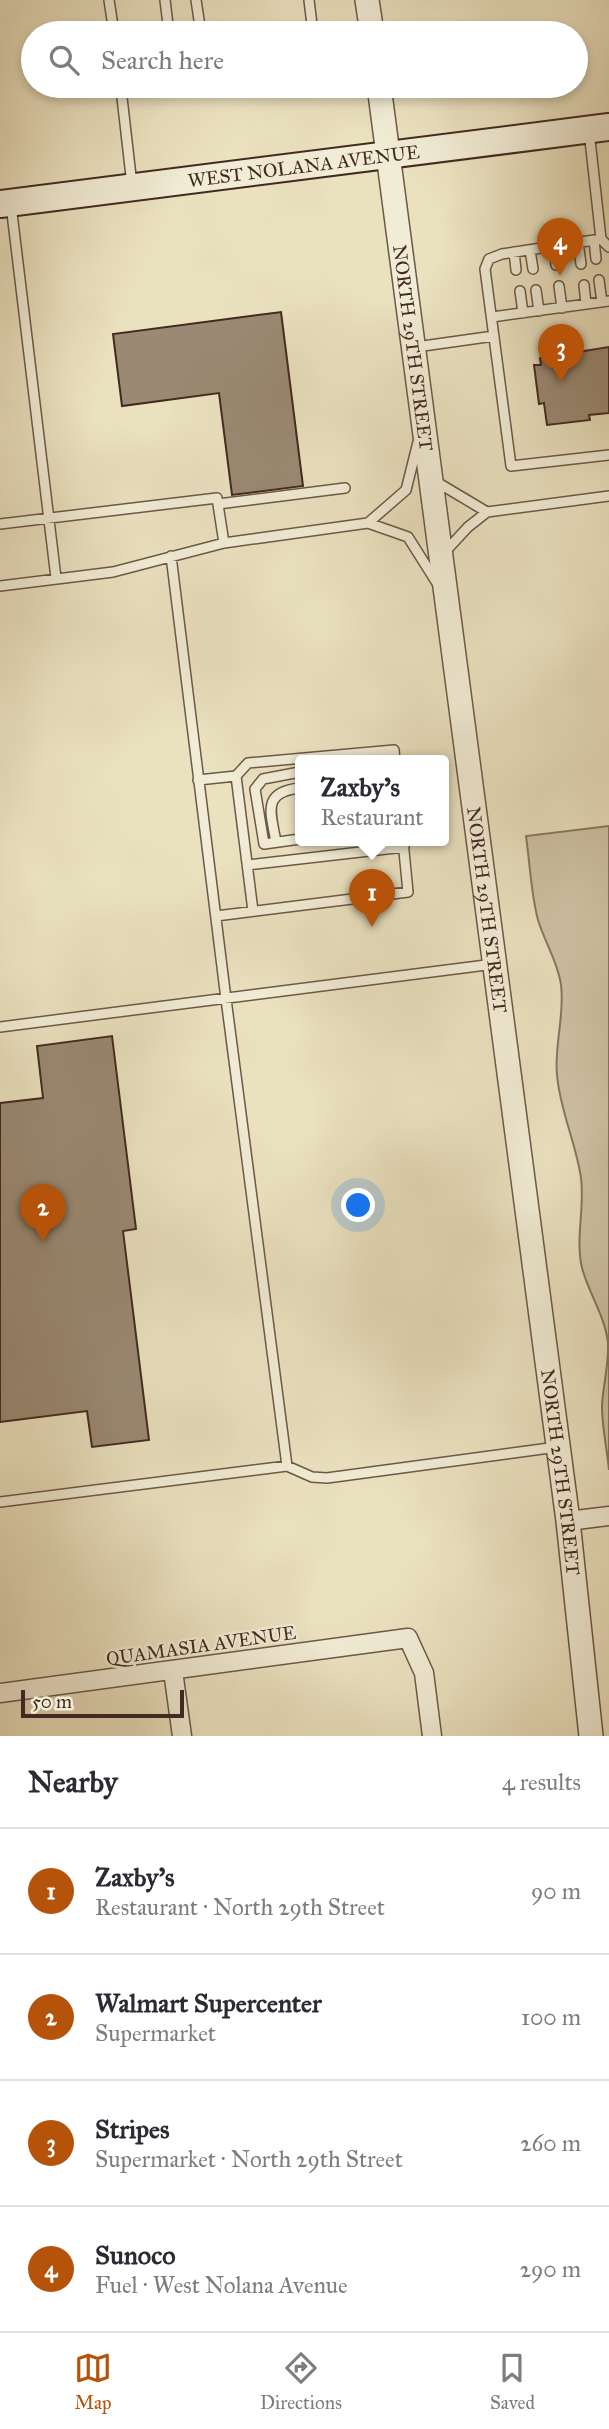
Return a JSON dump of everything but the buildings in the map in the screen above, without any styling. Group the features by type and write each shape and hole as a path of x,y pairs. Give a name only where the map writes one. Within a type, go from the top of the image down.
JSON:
{"main road":[{"name":"WEST NOLANA AVENUE","path":"6,203 599,128"}],"street":[{"path":"367,0 370,21"},
{"name":"NORTH 29TH STREET","path":"381,98 568,1521 591,1736"},
{"path":"568,1521 609,1516"},
{"name":"QUAMASIA AVENUE","path":"0,1693 408,1638 424,1674 432,1736"},
{"path":"173,1671 182,1736"}],"lane":[{"path":"109,0 112,21"},
{"path":"165,0 168,21"},
{"path":"196,0 199,21"},
{"path":"309,0 312,21"},
{"path":"121,98 132,187"},
{"path":"596,259 599,128"},
{"path":"6,203 56,578"},
{"path":"609,247 597,240 502,254 489,259 485,269 511,466 609,455"},
{"path":"578,242 581,264"},
{"path":"554,246 556,265"},
{"path":"530,250 533,269"},
{"path":"514,252 516,270"},
{"path":"492,317 606,302 599,280"},
{"path":"584,285 586,304"},
{"path":"559,286 562,307"},
{"path":"536,290 540,310"},
{"path":"520,291 523,313"},
{"path":"414,347 494,336"},
{"path":"368,523 406,490 424,419"},
{"path":"431,479 488,512"},
{"path":"218,504 345,488"},
{"path":"441,556 468,527 488,512 609,496"},
{"path":"0,524 217,498 224,543"},
{"path":"0,586 113,572 224,543 368,523 408,537 447,597"},
{"path":"171,556 287,1466"},
{"path":"337,755 394,750 394,755"},
{"path":"198,780 236,776 247,763 295,759"},
{"path":"295,772 262,779 255,789 264,844 295,840"},
{"path":"236,776 253,911"},
{"path":"276,842 270,806 275,795 295,788"},
{"path":"248,865 388,846"},
{"path":"215,916 408,892 403,846"},
{"path":"0,1027 495,964"},
{"path":"0,1502 287,1466 312,1477 327,1478 558,1447"}],"shaded area":[{"path":"609,826 609,1470 602,1406 608,1343 580,1257 581,1178 557,1075 561,985 536,910 526,836"}],"place":[{"name":"Sunoco","path":"560,276"},
{"name":"Stripes","path":"561,382"},
{"name":"Zaxby's","path":"372,927"},
{"name":"Walmart Supercenter","path":"43,1242"}]}
